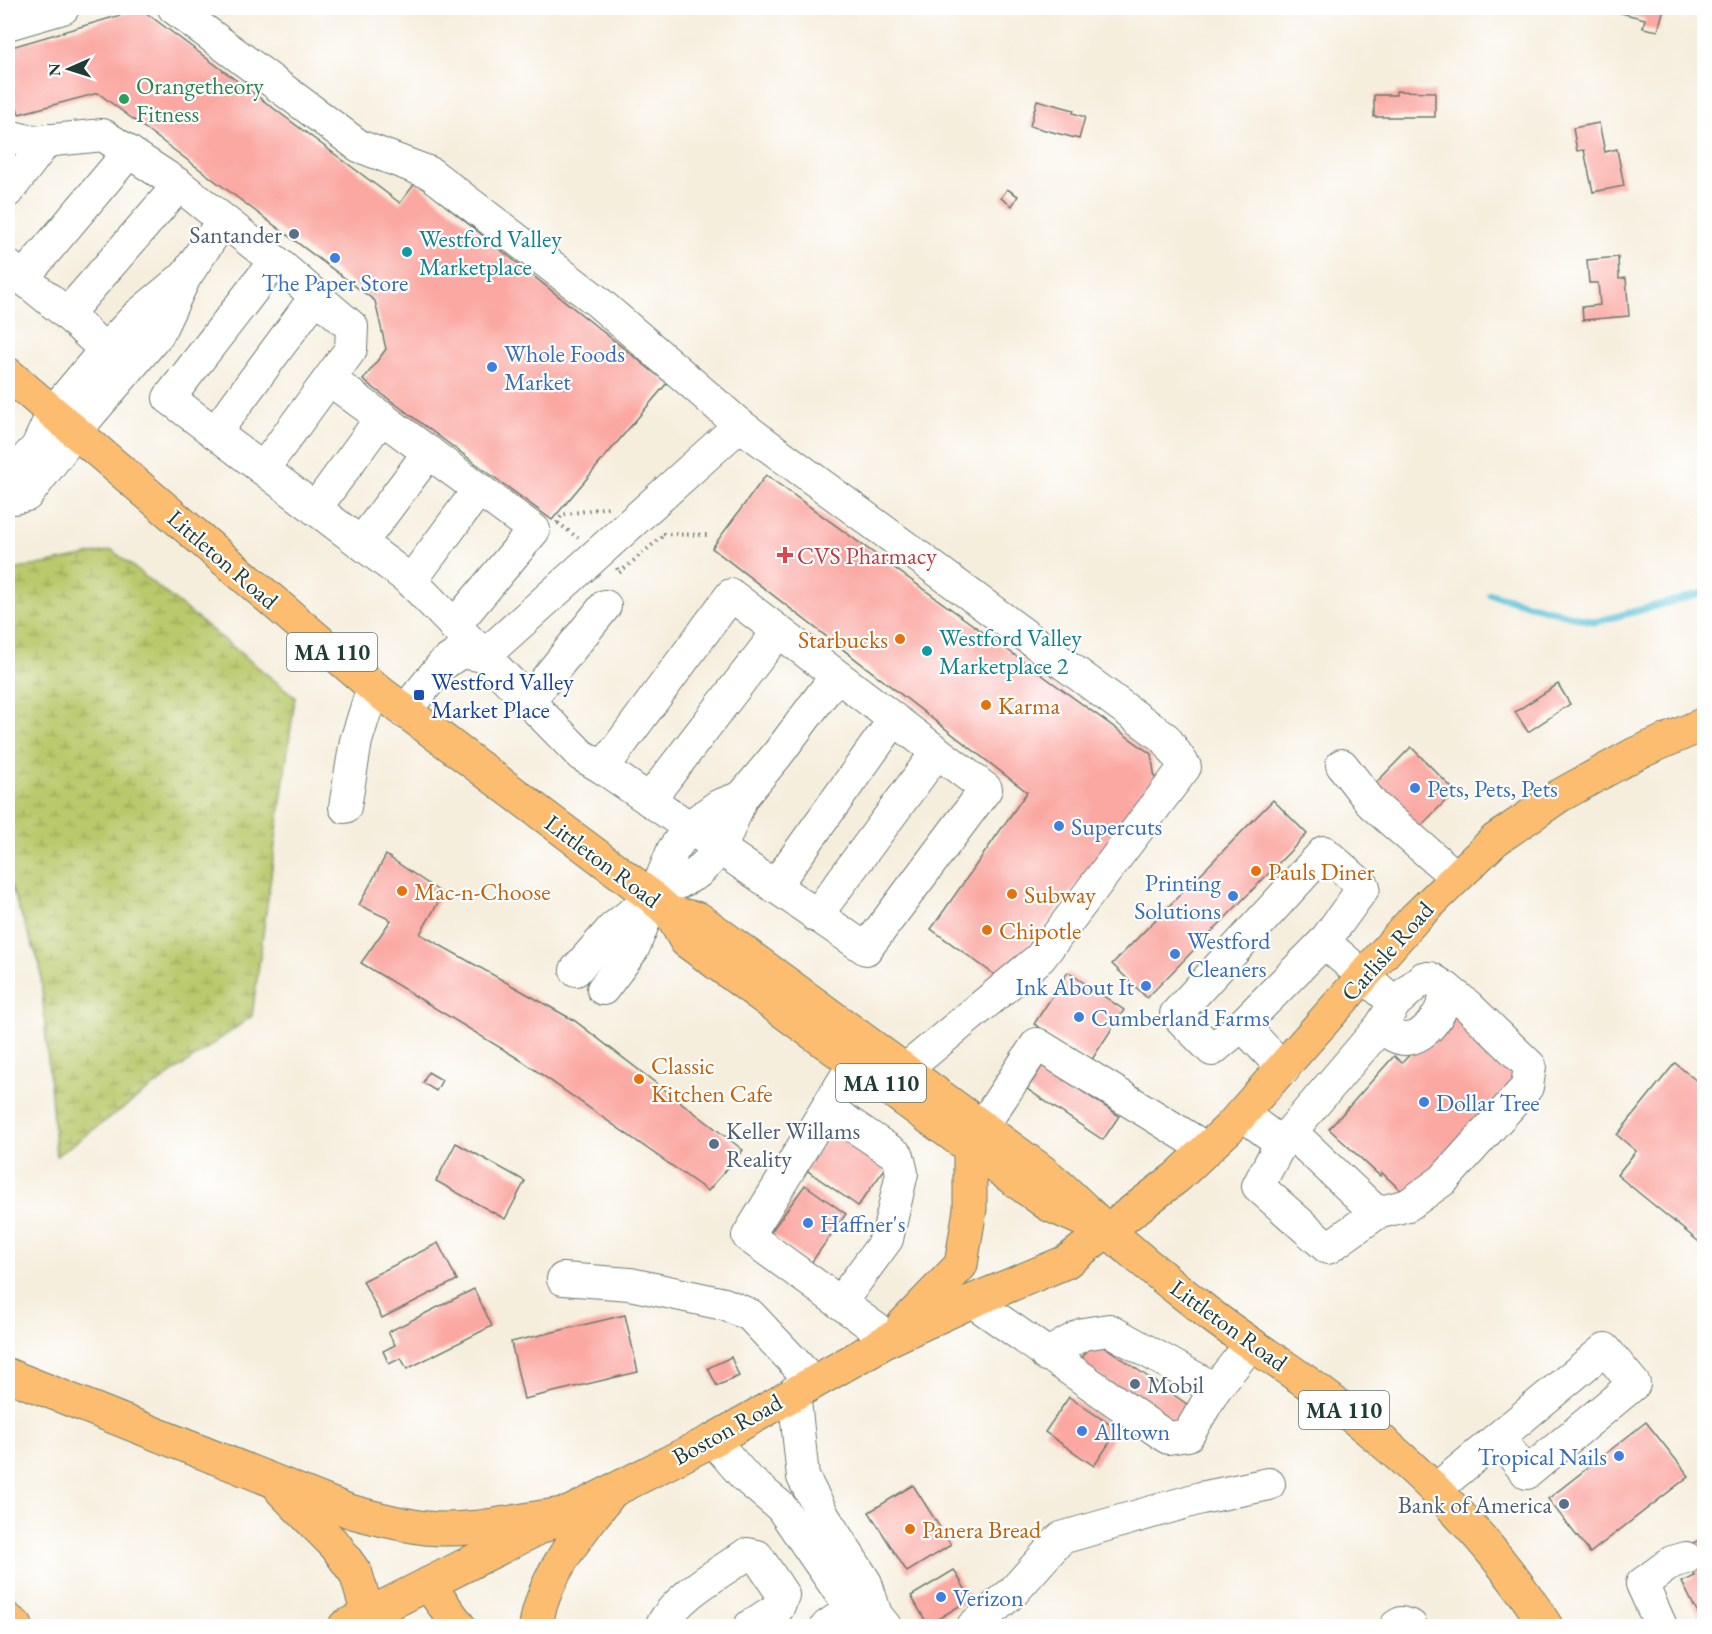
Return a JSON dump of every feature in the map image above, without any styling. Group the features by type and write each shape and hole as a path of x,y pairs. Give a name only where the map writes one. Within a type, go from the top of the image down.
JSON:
{"main road":[{"name":"Littleton Road","path":"8,374 404,712 661,905 699,919 905,1070 976,1137"},
{"name":"Carlisle Road","path":"1108,1231 1177,1177 1242,1114 1455,876 1495,840 1558,796 1635,754 1704,724"},
{"name":"Littleton Road","path":"661,905 686,941 854,1064 1061,1185 1108,1231 1208,1313 1360,1422 1435,1490 1499,1562 1546,1626"},
{"path":"890,1339 961,1265 970,1209 976,1137"},
{"name":"Boston Road","path":"357,1620 713,1440 890,1339 972,1301 1066,1262 1108,1231"},
{"path":"8,1375 349,1511 428,1528 471,1527 564,1514"},
{"path":"270,1479 336,1546 356,1574 357,1620"},
{"path":"536,1626 538,1608 555,1573 575,1540 613,1490"},
{"path":"428,1584 459,1626"},
{"path":"8,1620 16,1626"}],"lane":[{"path":"8,24 63,8"},
{"path":"174,8 359,146 430,173 597,301 740,425 1166,739 1185,767 1040,958 905,1070"},
{"path":"8,136 34,142 103,135 179,185 275,261 352,327 351,349 262,469"},
{"path":"8,191 47,140"},
{"path":"129,152 15,272 67,314 116,360 411,580 581,755 690,826 720,850 866,949 986,789 731,595 603,768"},
{"path":"67,314 179,185"},
{"path":"9,497 27,495 64,422 116,360 138,315 185,277 223,220"},
{"path":"169,398 275,261"},
{"path":"215,433 316,296"},
{"path":"329,378 534,530 454,626"},
{"path":"315,509 382,417"},
{"path":"484,657 740,425"},
{"path":"361,543 429,452"},
{"path":"411,580 479,489"},
{"path":"528,702 605,606"},
{"path":"649,800 778,632"},
{"path":"404,712 442,664 461,652 484,657"},
{"path":"576,970 612,929 661,905 720,850 742,797 777,755 836,676"},
{"path":"345,807 356,741 373,687"},
{"path":"774,887 894,720"},
{"path":"816,916 937,752"},
{"path":"1341,765 1373,806 1455,876"},
{"path":"603,989 633,949 661,905 673,850 690,826 718,806 742,797"},
{"path":"1324,852 1364,887 1324,942 1242,1025 1212,1050 1176,1014 1324,852"},
{"path":"1324,942 1364,976 1388,1015 1393,1035 1406,1039 1417,1036 1439,1015 1446,1000 1446,988 1530,1066 1531,1075 1527,1087 1443,1180 1408,1205 1377,1213 1328,1248 1257,1186 1286,1138 1388,1015"},
{"path":"1242,1025 1284,1069"},
{"path":"976,1137 1037,1044 1207,1149"},
{"path":"854,1064 748,1236 890,1339"},
{"path":"827,1108 898,1156 902,1173 888,1239 840,1303"},
{"path":"1242,1114 1286,1138 1377,1213"},
{"path":"563,1279 630,1284 724,1304 750,1315 804,1387 804,1477 824,1517 866,1583 873,1616"},
{"path":"972,1301 1046,1355 1168,1438 1188,1435 1195,1419 1215,1389 1251,1344"},
{"path":"1046,1355 1083,1334 1109,1330 1215,1389"},
{"path":"1435,1490 1498,1438"},
{"path":"713,1440 745,1476 781,1507 843,1597 873,1616"},
{"path":"973,1626 1013,1592 1061,1538 1201,1498 1269,1484"},
{"path":"661,1626 669,1612 747,1554 757,1556 783,1595 778,1608 750,1626"},
{"path":"1661,1626 1642,1584 1672,1562 1686,1557"},
{"path":"827,1626 873,1616"},
{"path":"1396,1626 1401,1623 1411,1626"}],"path":[{"path":"557,522 584,543"},
{"path":"656,534 709,536"}],"green space":[{"path":"112,550 295,697 252,1016 56,1156 40,965 8,880 8,571"}],"building":[{"path":"1601,8 1664,8 1658,31 1643,28 1645,19"},
{"name":"Westford Valley Marketplace","path":"141,9 400,203 416,182 667,383 552,520 363,380 386,349 375,301 98,93 19,114 8,78 8,48"},
{"path":"1396,91 1435,92 1435,117 1374,117 1374,95 1396,95"},
{"path":"1037,100 1074,110 1073,113 1085,117 1079,139 1030,126"},
{"path":"1599,123 1605,152 1617,149 1624,186 1593,192 1584,150 1577,151 1573,128"},
{"path":"1007,189 1018,196 1012,206 1001,198"},
{"path":"1618,257 1619,279 1626,278 1629,316 1583,320 1582,307 1600,305 1598,283 1589,283 1587,260"},
{"name":"Westford Valley Marketplace 2","path":"766,475 1151,754 1156,784 1002,980 931,929 1027,792 712,548"},
{"path":"1558,684 1570,704 1528,732 1515,712"},
{"name":"Pets, Pets, Pets","path":"1411,747 1455,791 1419,828 1374,785"},
{"path":"1273,800 1307,834 1147,998 1112,964"},
{"path":"386,855 443,894 420,934 575,1021 743,1150 708,1191 522,1061 361,963 391,920 359,905"},
{"name":"Cumberland Farms","path":"1068,972 1124,1010 1091,1061 1034,1024"},
{"name":"Dollar Tree","path":"1449,1010 1520,1074 1415,1191 1406,1195 1382,1173 1380,1176 1329,1129 1394,1056 1402,1063"},
{"path":"1675,1063 1704,1087 1704,1246 1617,1175 1636,1151 1617,1135"},
{"name":"Cumberland Farms","path":"1043,1065 1119,1116 1103,1140 1027,1089"},
{"path":"428,1072 442,1080 436,1091 423,1083"},
{"path":"840,1121 892,1159 858,1206 805,1169"},
{"path":"456,1143 525,1181 505,1219 436,1181"},
{"name":"Haffner's","path":"805,1185 846,1214 811,1263 770,1233"},
{"path":"438,1243 457,1280 382,1318 363,1281"},
{"path":"474,1289 492,1326 407,1369 401,1358 389,1364 383,1351 395,1345 388,1332"},
{"path":"625,1315 638,1372 524,1399 511,1342"},
{"name":"Mobil","path":"1095,1340 1191,1407 1176,1429 1079,1362"},
{"path":"731,1357 739,1376 717,1386 708,1368"},
{"name":"Alltown","path":"1069,1397 1118,1430 1094,1466 1045,1432"},
{"path":"1646,1422 1689,1476 1590,1553 1548,1499"},
{"name":"Panera Bread","path":"913,1485 951,1545 907,1572 869,1512"},
{"path":"1703,1538 1704,1626 1682,1582 1695,1576 1681,1549"},
{"name":"Verizon","path":"954,1570 971,1599 928,1625 911,1596"}],"waterway":[{"path":"1490,594 1595,622 1704,593"}],"place":[{"name":"Orangetheory Fitness","path":"124,99"},
{"name":"Santander","path":"294,234"},
{"name":"Westford Valley Marketplace","path":"407,252"},
{"name":"The Paper Store","path":"335,258"},
{"name":"Whole Foods Market","path":"492,367"},
{"name":"CVS Pharmacy","path":"785,555"},
{"name":"Starbucks","path":"900,639"},
{"name":"Westford Valley Marketplace 2","path":"927,651"},
{"name":"Westford Valley Market Place","path":"419,695"},
{"name":"Karma","path":"986,705"},
{"name":"Pets, Pets, Pets","path":"1415,788"},
{"name":"Supercuts","path":"1059,826"},
{"name":"Pauls Diner","path":"1256,871"},
{"name":"Mac-n-Choose","path":"402,891"},
{"name":"Subway","path":"1012,894"},
{"name":"Printing Solutions","path":"1233,896"},
{"name":"Chipotle","path":"987,930"},
{"name":"Westford Cleaners","path":"1175,954"},
{"name":"Ink About It","path":"1146,986"},
{"name":"Cumberland Farms","path":"1079,1017"},
{"name":"Classic Kitchen Cafe","path":"639,1079"},
{"name":"Dollar Tree","path":"1424,1102"},
{"name":"Keller Willams Reality","path":"714,1144"},
{"name":"Haffner's","path":"808,1223"},
{"name":"Mobil","path":"1135,1384"},
{"name":"Alltown","path":"1082,1431"},
{"name":"Tropical Nails","path":"1619,1456"},
{"name":"Bank of America","path":"1564,1504"},
{"name":"Panera Bread","path":"910,1529"},
{"name":"Verizon","path":"941,1597"}]}
